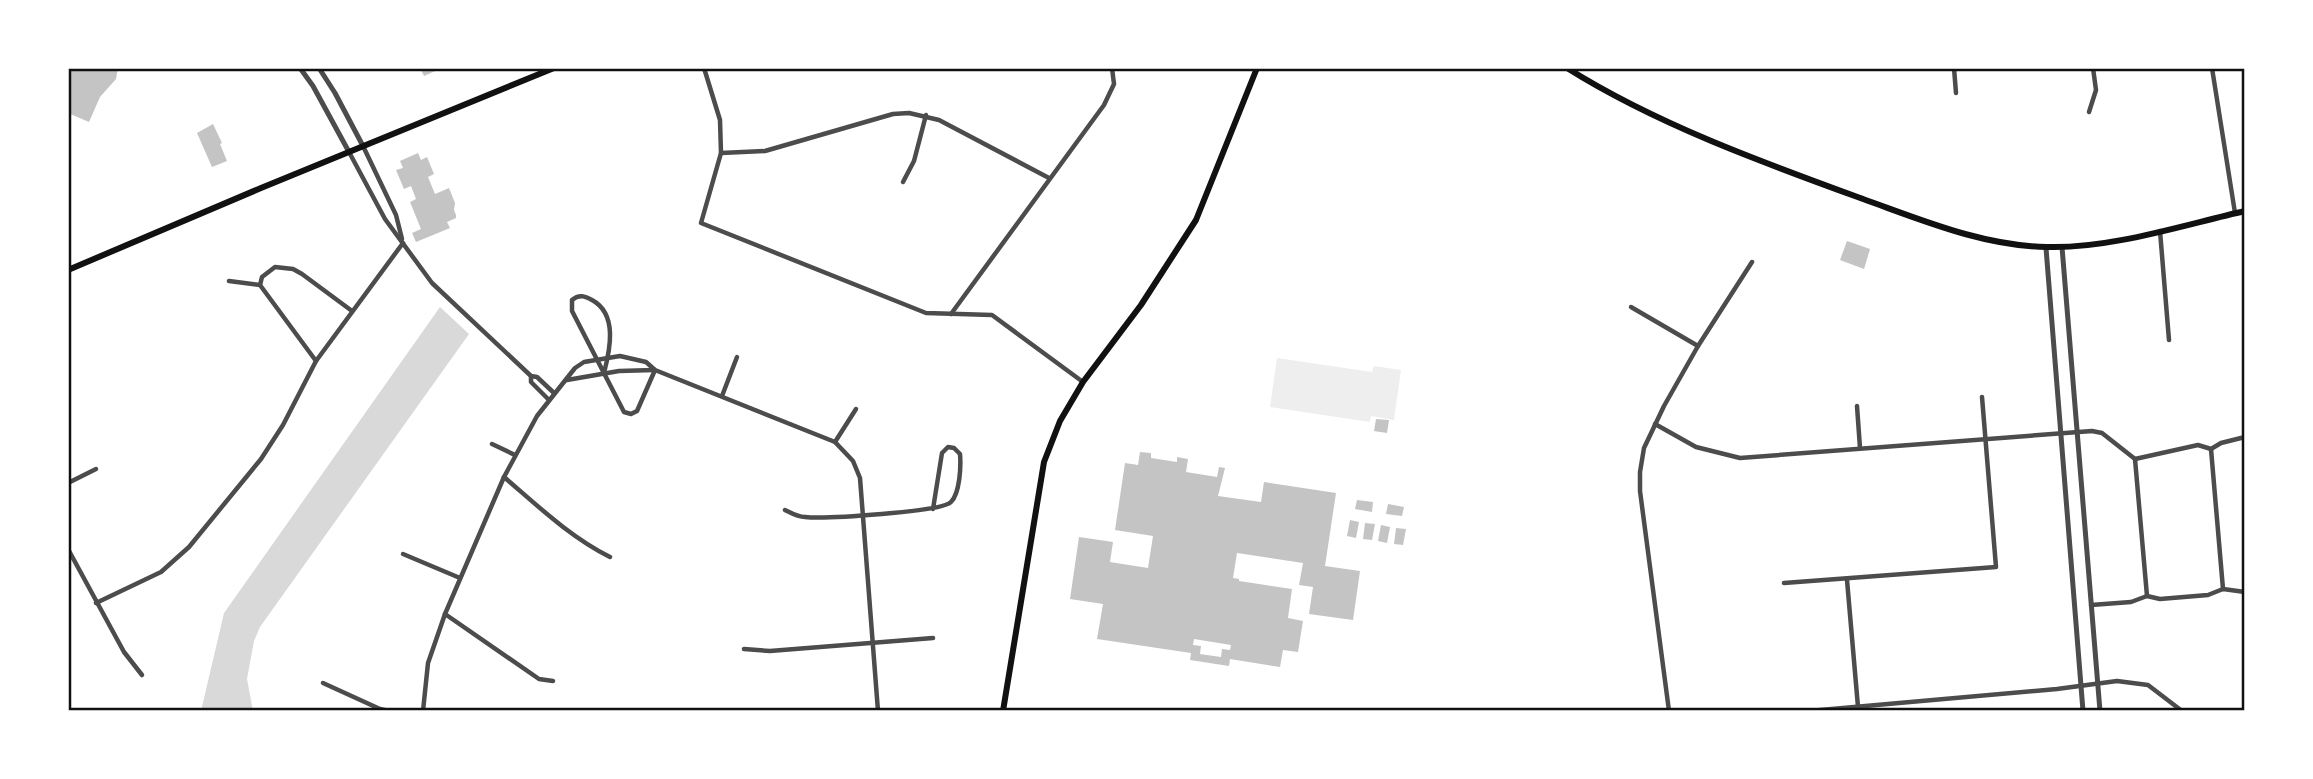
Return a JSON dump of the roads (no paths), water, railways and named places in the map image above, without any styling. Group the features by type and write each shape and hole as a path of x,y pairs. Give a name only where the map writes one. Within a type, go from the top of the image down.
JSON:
{"main road":[{"path":"68,270 536,71 554,68"},
{"path":"1003,711 1044,461 1060,421 1083,382 1141,305 1196,220 1257,68"},
{"path":"1567,68 1631,104 1778,168 1938,226 1996,242 2046,247 2096,244 2245,211"}],"street":[{"path":"300,68 313,86 385,219 432,284 554,394"},
{"path":"320,68 363,146 396,215 403,243"},
{"path":"704,68 720,120 722,153 701,223 926,313 992,315 1083,382"},
{"path":"951,314 1104,105 1114,84 1112,68"},
{"path":"1954,68 1956,93"},
{"path":"2089,112 2096,90 2093,68"},
{"path":"2212,68 2235,214"},
{"path":"722,153 765,151 893,114 909,113 951,125 1049,178"},
{"path":"903,181 914,162 926,116"},
{"path":"2160,230 2169,340"},
{"path":"96,603 161,572 189,547 261,459 283,425 316,361 403,243"},
{"path":"2046,247 2084,711"},
{"path":"2062,247 2100,711"},
{"path":"1669,711 1640,491 1644,448 1698,346 1752,262"},
{"path":"260,285 262,277 275,267 293,269 352,311"},
{"path":"229,281 260,285 316,361"},
{"path":"604,373 610,328 605,312 595,302 584,296 577,296 572,300 572,311 622,410 631,414 640,407 655,370"},
{"path":"1631,307 1698,346"},
{"path":"423,711 428,663 445,614 515,455 549,400 580,365 608,356 631,357 646,362 655,370 835,442 849,455 857,468 863,514 878,711"},
{"path":"722,396 737,357"},
{"path":"567,380 604,373 655,370"},
{"path":"531,376 531,382 549,400"},
{"path":"1784,583 1996,567 1982,397"},
{"path":"1857,406 1860,449"},
{"path":"835,442 856,409"},
{"path":"1655,424 1696,447 1740,458 2061,433 2102,433 2135,459 2147,596"},
{"path":"2135,459 2198,445 2211,449 2221,443 2245,437"},
{"path":"492,444 515,455"},
{"path":"785,510 804,517 933,509 951,503 956,494 960,460 954,448 948,447 942,453 933,509"},
{"path":"2211,449 2223,589"},
{"path":"68,483 96,469"},
{"path":"504,477 557,523 610,557"},
{"path":"68,549 124,653 142,675"},
{"path":"403,554 460,578"},
{"path":"1847,580 1858,707"},
{"path":"2091,605 2131,602 2147,596 2160,599 2208,595 2223,589 2245,592"},
{"path":"445,614 539,679 553,681"},
{"path":"744,649 770,651 933,638"},
{"path":"1809,711 2081,686 2098,682 2134,682 2148,685 2182,711"},
{"path":"323,683 389,711"}]}
